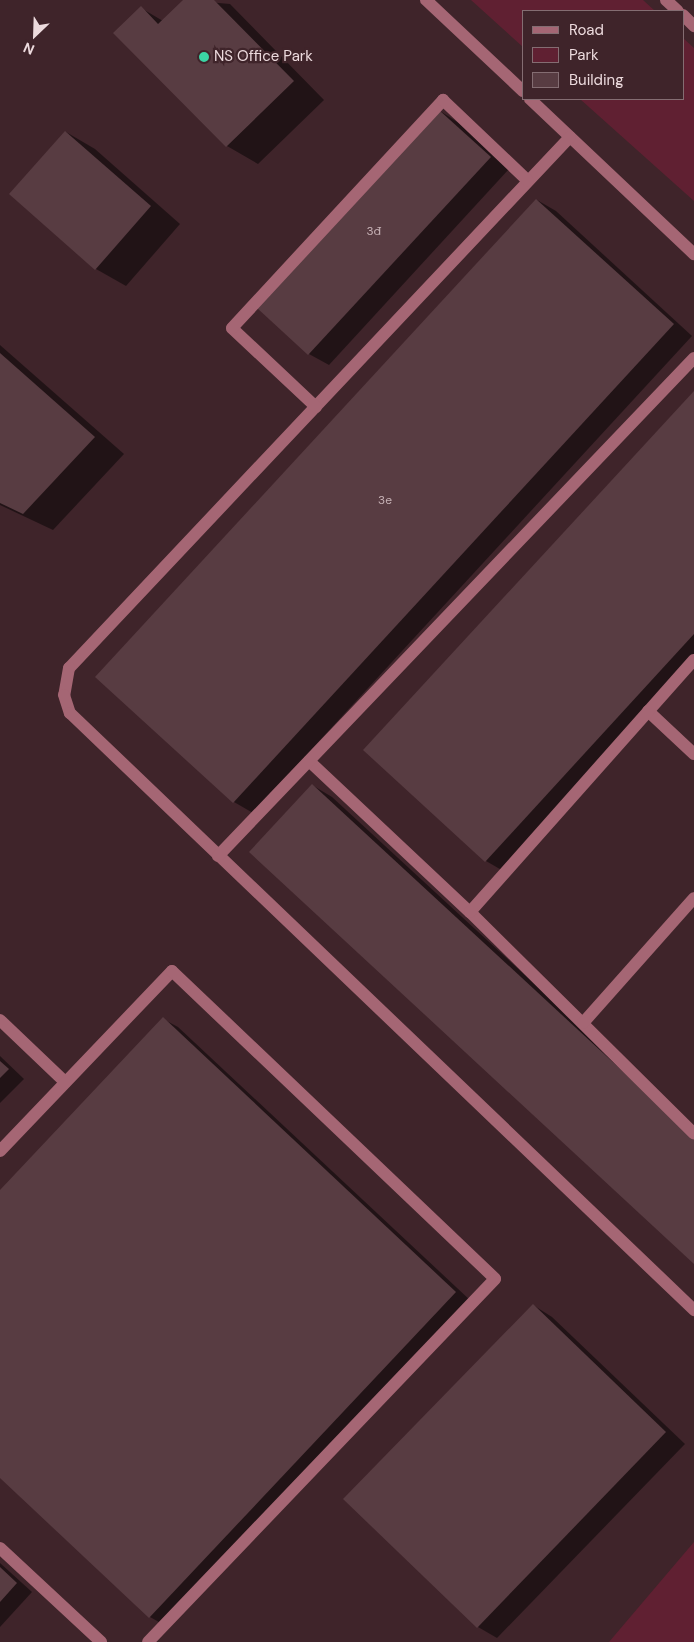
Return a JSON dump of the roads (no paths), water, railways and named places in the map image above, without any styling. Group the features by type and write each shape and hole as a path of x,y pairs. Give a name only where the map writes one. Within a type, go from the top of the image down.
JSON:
{"lane":[{"path":"426,0 522,91"},
{"path":"666,0 677,10"},
{"path":"684,17 694,26"},
{"path":"316,407 232,328 443,100 528,181"},
{"path":"531,100 694,254"},
{"path":"570,137 69,668 64,681 70,713 694,1310"},
{"path":"218,856 694,358"},
{"path":"470,912 694,660"},
{"path":"648,711 694,754"},
{"path":"309,761 470,912 694,1134"},
{"path":"583,1023 694,898"},
{"path":"0,1150 172,971 496,1279 148,1642"},
{"path":"0,1020 66,1082"},
{"path":"0,1548 101,1642"}],"place":[{"name":"NS Office Park","path":"204,57"}]}
